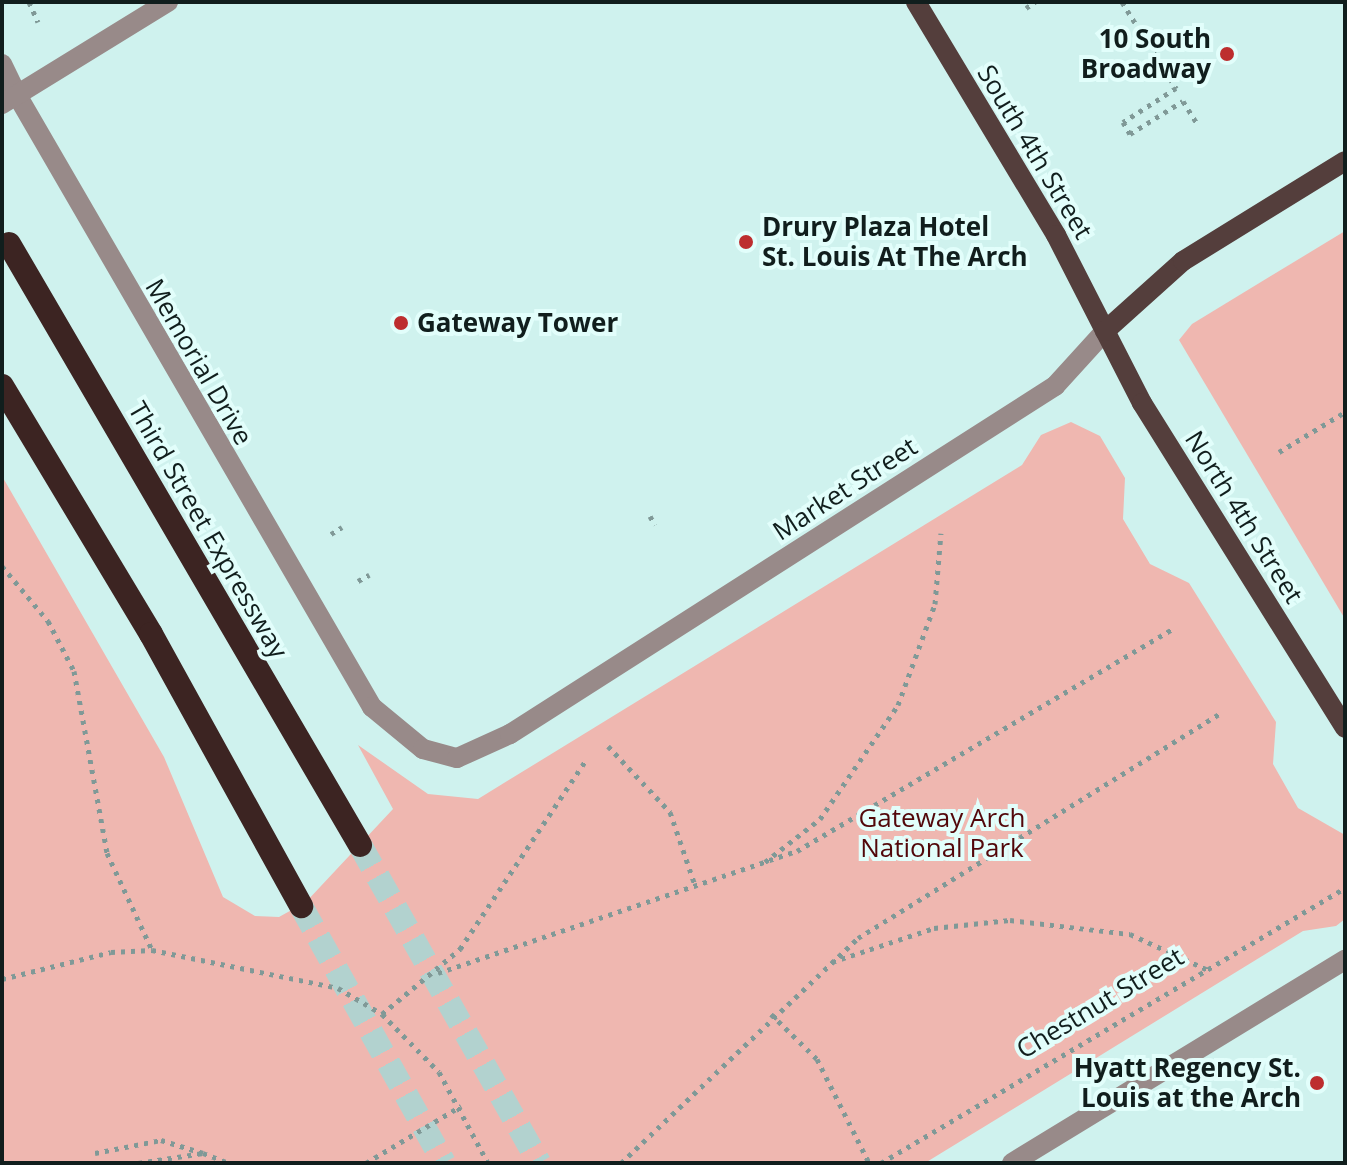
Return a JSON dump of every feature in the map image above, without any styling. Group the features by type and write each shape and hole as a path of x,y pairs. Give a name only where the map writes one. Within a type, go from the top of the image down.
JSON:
{"highway":[{"name":"Third Street Expressway","path":"9,244 360,845"},
{"path":"2,386 151,634 301,906"}],"main road":[{"name":"South 4th Street","path":"916,2 1105,331"},
{"name":"Market Street","path":"1105,331 1183,261 1345,161"},
{"name":"North 4th Street","path":"1105,331 1345,728"}],"street":[{"path":"9,100 168,2"},
{"name":"Memorial Drive","path":"2,64 9,100 357,684"},
{"name":"Market Street","path":"357,684 396,731 423,749 457,758 483,750 1055,386 1105,331"},
{"path":"1012,1163 1345,960"}],"path":[{"path":"29,2 38,22"},
{"path":"1026,8 1035,2"},
{"path":"1122,2 1176,88 1123,122 1130,134 1183,101 1196,122"},
{"path":"1279,452 1345,412"},
{"path":"650,516 655,525"},
{"path":"331,534 342,527"},
{"path":"754,869 820,819 886,726 935,604 941,533"},
{"path":"2,566 48,621 74,671 107,853 152,950"},
{"path":"358,581 369,575"},
{"path":"438,973 754,869 848,826 1172,629"},
{"path":"621,1163 771,1014 825,965 891,915 1222,712"},
{"path":"608,746 670,812 696,888"},
{"path":"382,1014 438,973 490,910 586,760"},
{"name":"Chestnut Street","path":"881,1163 1345,888"},
{"path":"825,965 934,928 1010,920 1130,934 1208,970"},
{"path":"2,979 111,952 152,950 296,976 338,988 382,1014 461,1106 488,1163"},
{"path":"771,1014 817,1059 869,1163"},
{"path":"366,1163 461,1106"},
{"path":"95,1153 161,1140 229,1163"},
{"path":"138,1163 203,1153"}],"green space":[{"path":"1345,231 1345,619 1179,340 1192,324"},
{"name":"Gateway Arch National Park","path":"1071,422 1100,436 1125,478 1123,519 1150,564 1189,583 1276,722 1273,764 1298,808 1345,835 1345,919 1336,926 1303,931 925,1163 2,1163 2,476 164,757 223,897 255,916 279,917 306,902 393,809 358,745 428,794 478,799 1022,465 1041,435"}],"tunnel":[{"path":"360,845 539,1163"},
{"path":"301,906 444,1163"}],"place":[{"name":"10 South Broadway","path":"1227,54"},
{"name":"Drury Plaza Hotel St. Louis At The Arch","path":"746,242"},
{"name":"Gateway Tower","path":"401,323"},
{"name":"Hyatt Regency St. Louis at the Arch","path":"1317,1083"}]}
